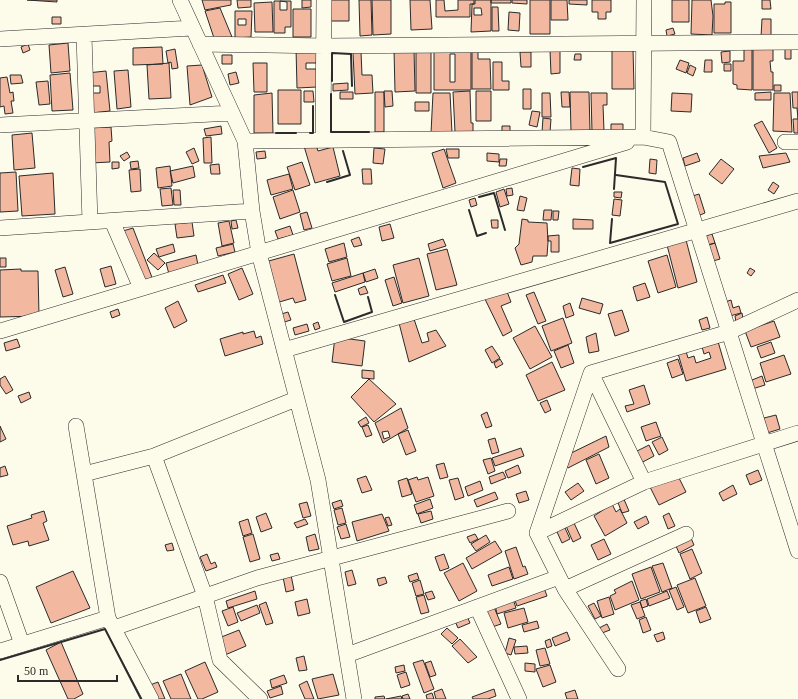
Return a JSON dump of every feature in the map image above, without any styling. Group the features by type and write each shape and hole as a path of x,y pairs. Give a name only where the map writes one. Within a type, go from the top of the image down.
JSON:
{"street":[{"path":"180,0 245,141 252,211 259,253 318,480 354,699"},
{"path":"323,140 324,0"},
{"path":"643,137 644,0"},
{"path":"0,39 192,28"},
{"path":"84,35 90,222"},
{"path":"200,44 324,46 798,42"},
{"path":"0,125 232,112"},
{"path":"0,332 643,137"},
{"path":"245,141 643,137 669,142 798,551"},
{"path":"284,350 798,201"},
{"path":"0,228 252,211"},
{"path":"112,221 141,288"},
{"path":"591,373 729,332 798,300"},
{"path":"591,373 644,482"},
{"path":"591,373 537,533 562,583 618,669"},
{"path":"84,474 154,456 296,400"},
{"path":"76,426 111,623 151,699"},
{"path":"537,533 644,482 798,433"},
{"path":"154,456 205,596 220,660 260,699"},
{"path":"0,651 22,644 111,623 331,557 508,511"},
{"path":"347,655 477,607 562,583 686,534"},
{"path":"0,582 22,644"},
{"path":"477,607 519,699"}],"building":[{"path":"27,0 57,0 57,2"},
{"path":"202,0 231,0 231,5 205,10"},
{"path":"237,0 251,0 251,7 238,8"},
{"path":"302,0 311,0 311,7 302,8"},
{"path":"331,0 349,0 349,21 330,21"},
{"path":"359,0 371,0 372,35 360,36"},
{"path":"372,0 391,0 391,34 373,35"},
{"path":"410,0 430,0 432,29 411,30"},
{"path":"436,0 444,0 445,11 458,10 458,0 474,0 474,4 470,4 470,17 436,17"},
{"path":"475,0 491,0 491,31 471,32 472,4 475,4","holes":["474,8 481,8 482,15 474,15"]},
{"path":"491,0 511,0 511,3 491,3"},
{"path":"512,0 527,0 527,4 512,3"},
{"path":"530,0 550,0 550,34 530,34"},
{"path":"551,0 567,0 568,20 551,20"},
{"path":"569,0 587,0 587,5 569,4"},
{"path":"592,0 611,0 611,12 606,12 606,19 598,19 598,12 592,12"},
{"path":"672,0 689,0 689,22 672,22"},
{"path":"692,0 711,0 713,16 712,35 691,34"},
{"path":"762,0 770,0 771,9 762,9"},
{"path":"274,1 280,1 291,1 291,27 285,27 285,33 274,33","holes":["280,1 287,2 287,10 280,10"]},
{"path":"272,2 273,32 255,32 254,3"},
{"path":"725,2 731,2 731,33 714,33 714,4 725,4"},
{"path":"492,7 498,7 499,31 492,31"},
{"path":"220,8 232,37 215,41 205,11"},
{"path":"293,9 311,9 311,37 293,37"},
{"path":"235,11 252,11 251,37 235,38","holes":["238,19 246,19 246,25 238,25"]},
{"path":"509,12 520,13 519,31 508,30"},
{"path":"52,17 61,17 61,24 52,24"},
{"path":"762,19 771,19 771,37 761,37"},
{"path":"673,28 675,34 667,36 666,30"},
{"path":"68,43 70,71 51,73 49,45"},
{"path":"28,44 30,50 23,53 21,47"},
{"path":"162,47 163,64 133,65 133,48"},
{"path":"316,47 317,63 306,63 306,69 317,69 317,87 297,88 296,48"},
{"path":"612,48 633,48 634,89 612,89"},
{"path":"175,49 178,68 172,69 171,62 168,63 166,51"},
{"path":"394,49 414,49 415,91 395,92"},
{"path":"434,49 471,49 471,90 434,90","holes":["450,54 455,54 455,82 450,82"]},
{"path":"744,49 752,49 752,90 737,89 737,85 733,84 733,61 744,61"},
{"path":"753,49 773,49 773,61 770,61 771,72 773,72 773,90 753,90"},
{"path":"785,49 791,49 791,59 785,59"},
{"path":"550,50 560,50 560,73 551,74"},
{"path":"416,51 431,51 431,93 416,93"},
{"path":"472,51 478,51 478,59 490,59 491,89 472,89"},
{"path":"730,51 730,62 722,63 721,52"},
{"path":"361,52 362,75 372,75 373,93 355,94 353,53"},
{"path":"520,52 531,52 531,67 521,67"},
{"path":"575,54 581,54 581,60 574,60"},
{"path":"222,55 232,55 232,64 222,64"},
{"path":"680,60 689,63 686,73 676,69"},
{"path":"705,60 712,60 712,72 704,72"},
{"path":"493,62 502,62 502,81 509,81 509,90 493,90"},
{"path":"169,63 171,98 149,99 147,65"},
{"path":"253,63 267,63 267,92 254,92"},
{"path":"724,64 731,64 731,71 724,71"},
{"path":"202,65 212,97 190,105 187,66"},
{"path":"690,65 696,68 693,76 687,73"},
{"path":"128,70 131,107 117,109 114,71"},
{"path":"106,71 110,111 91,113 87,73","holes":["90,86 100,86 100,93 91,93"]},
{"path":"236,72 239,83 230,85 228,74"},
{"path":"70,73 73,110 52,111 50,75"},
{"path":"10,75 21,75 23,83 11,84"},
{"path":"7,77 10,93 13,92 14,101 11,101 13,113 5,114 4,106 0,107 0,78"},
{"path":"48,81 50,104 39,105 36,82"},
{"path":"348,83 348,90 333,91 333,84"},
{"path":"774,85 781,85 781,91 774,91"},
{"path":"523,89 531,89 531,109 523,109"},
{"path":"278,90 301,90 301,124 278,124"},
{"path":"304,91 313,91 314,102 304,102"},
{"path":"384,91 392,91 393,106 385,107"},
{"path":"470,91 471,123 473,123 473,132 455,132 453,92"},
{"path":"476,91 491,91 491,121 476,121"},
{"path":"340,92 353,92 353,99 340,99"},
{"path":"375,92 384,92 384,132 375,132"},
{"path":"561,92 569,92 570,107 562,107"},
{"path":"570,92 589,92 590,132 571,132"},
{"path":"771,92 771,100 755,100 755,93"},
{"path":"792,92 798,92 798,119 797,108 793,108"},
{"path":"272,93 273,133 254,133 254,95"},
{"path":"433,93 450,93 452,133 431,133"},
{"path":"542,93 550,93 551,117 542,117"},
{"path":"591,93 607,93 607,105 603,105 604,131 592,132"},
{"path":"672,93 692,94 691,112 671,111"},
{"path":"774,93 790,93 792,132 773,131"},
{"path":"415,102 429,102 429,111 415,111"},
{"path":"532,111 540,112 537,127 529,125"},
{"path":"543,118 551,119 550,132 542,132"},
{"path":"793,119 798,119 798,133 794,133"},
{"path":"762,121 777,148 769,153 754,125"},
{"path":"611,124 623,124 623,132 611,132"},
{"path":"221,126 222,134 206,136 204,129"},
{"path":"502,126 510,126 510,135 502,134"},
{"path":"111,127 112,141 109,142 110,162 91,163 89,128"},
{"path":"32,133 35,168 14,170 12,135"},
{"path":"211,137 212,163 204,163 203,138"},
{"path":"315,142 318,151 333,147 340,176 315,183 304,146"},
{"path":"194,148 199,161 192,164 186,152"},
{"path":"374,148 385,149 383,164 373,163"},
{"path":"444,149 456,183 443,188 432,153"},
{"path":"446,149 459,149 459,158 448,158"},
{"path":"265,151 266,158 257,159 256,152"},
{"path":"127,152 130,157 124,161 120,156"},
{"path":"487,153 499,154 499,162 487,161"},
{"path":"697,153 700,161 685,166 683,158"},
{"path":"786,153 790,162 763,168 759,156"},
{"path":"500,159 507,159 506,166 499,166"},
{"path":"650,159 657,160 656,174 649,173"},
{"path":"721,159 734,169 722,184 709,174"},
{"path":"138,161 139,168 131,169 130,162"},
{"path":"112,162 119,162 119,168 112,169"},
{"path":"302,162 310,185 295,190 287,167"},
{"path":"219,164 220,174 211,174 210,165"},
{"path":"170,166 172,186 158,188 156,168"},
{"path":"193,166 195,177 173,183 170,171"},
{"path":"572,168 580,169 579,186 570,185"},
{"path":"140,169 141,191 131,192 129,170"},
{"path":"362,169 371,169 372,184 363,184"},
{"path":"16,172 18,211 0,212 0,173"},
{"path":"53,173 55,214 22,216 19,176"},
{"path":"289,174 293,189 271,195 267,180"},
{"path":"773,182 779,186 774,194 768,190"},
{"path":"171,188 173,205 162,206 160,189"},
{"path":"512,188 513,195 507,196 506,189"},
{"path":"504,189 509,204 500,207 496,192"},
{"path":"173,190 180,190 181,205 174,205"},
{"path":"293,190 300,212 280,219 273,197"},
{"path":"614,192 622,192 621,198 614,197"},
{"path":"699,194 705,213 695,217 689,197"},
{"path":"520,196 527,198 524,211 517,210"},
{"path":"475,198 477,205 471,207 469,200"},
{"path":"614,199 622,200 620,216 612,215"},
{"path":"544,210 552,210 551,220 543,220"},
{"path":"553,211 559,211 558,220 553,220"},
{"path":"307,212 312,228 304,230 300,214"},
{"path":"522,219 528,220 528,222 547,223 548,242 547,256 533,256 532,262 521,265 515,248 519,244"},
{"path":"573,219 593,220 593,229 573,229"},
{"path":"236,220 238,228 232,229 231,221"},
{"path":"491,220 498,220 498,228 492,228"},
{"path":"229,221 234,243 222,246 218,223"},
{"path":"192,222 194,236 177,238 175,224"},
{"path":"390,224 394,238 382,241 379,227"},
{"path":"290,226 293,235 278,239 275,231"},
{"path":"133,228 153,280 143,284 123,231"},
{"path":"712,234 715,243 708,245 705,236"},
{"path":"559,235 559,252 551,252 551,241 548,241 548,236"},
{"path":"359,237 362,245 354,247 351,240"},
{"path":"443,239 446,246 430,251 428,244"},
{"path":"686,240 697,282 678,288 667,245"},
{"path":"344,243 347,257 329,262 325,249"},
{"path":"715,243 720,259 713,261 708,245"},
{"path":"173,244 175,252 159,257 156,249"},
{"path":"233,244 235,252 218,256 216,248"},
{"path":"447,249 457,285 436,290 427,254"},
{"path":"154,253 165,263 158,270 147,260"},
{"path":"294,254 306,300 295,303 293,298 276,303 265,262"},
{"path":"196,255 198,265 169,274 166,263"},
{"path":"667,255 676,287 658,293 648,261"},
{"path":"0,258 6,258 6,267 0,267"},
{"path":"347,258 351,276 332,281 327,264"},
{"path":"419,258 429,296 403,303 393,265"},
{"path":"111,266 116,284 105,287 100,269"},
{"path":"65,267 73,294 63,297 55,270"},
{"path":"242,268 253,294 239,300 228,274"},
{"path":"750,268 755,271 751,276 747,273"},
{"path":"21,269 21,271 38,271 39,316 0,317 0,270"},
{"path":"375,269 378,278 366,282 363,273"},
{"path":"363,273 365,282 335,292 332,283"},
{"path":"223,275 226,283 198,292 195,285"},
{"path":"394,277 402,303 393,306 385,280"},
{"path":"645,283 650,297 637,301 633,287"},
{"path":"365,286 368,293 360,295 358,289"},
{"path":"506,289 511,302 501,306 512,331 503,336 483,295"},
{"path":"534,292 546,321 538,324 526,295"},
{"path":"582,298 603,304 600,314 579,308"},
{"path":"731,300 733,308 739,306 741,313 726,317 722,303"},
{"path":"178,301 187,321 174,328 165,308"},
{"path":"570,303 574,315 566,318 563,306"},
{"path":"118,309 120,315 112,318 110,312"},
{"path":"622,310 629,331 615,336 608,314"},
{"path":"288,312 291,320 281,323 278,315"},
{"path":"742,313 743,319 736,322 735,316"},
{"path":"707,317 710,328 702,330 699,320"},
{"path":"563,318 572,343 551,351 542,326"},
{"path":"414,319 422,343 429,341 427,333 436,330 446,346 409,362 399,323"},
{"path":"774,321 780,337 751,347 745,331"},
{"path":"318,322 320,328 315,330 313,324"},
{"path":"307,324 309,331 295,335 293,328"},
{"path":"535,326 552,357 530,369 513,338"},
{"path":"254,331 256,338 261,336 263,344 225,356 220,339 243,332 243,334"},
{"path":"596,333 599,351 589,353 586,337"},
{"path":"335,337 365,341 362,366 332,362"},
{"path":"717,338 726,369 686,381 677,350 685,348 688,358 694,356 696,363 711,358 709,352 704,354 701,343"},
{"path":"17,339 20,347 6,351 4,343"},
{"path":"771,342 775,353 761,358 757,347"},
{"path":"568,345 574,363 561,368 554,351"},
{"path":"492,346 500,358 492,363 485,350"},
{"path":"784,355 791,374 766,382 760,363"},
{"path":"500,359 503,364 496,368 494,363"},
{"path":"678,359 683,374 672,378 667,363"},
{"path":"552,362 565,390 538,401 526,375"},
{"path":"362,370 374,371 374,379 362,378"},
{"path":"5,376 13,390 6,394 0,385 0,379"},
{"path":"762,376 765,385 749,390 747,382"},
{"path":"369,379 396,404 374,422 351,397"},
{"path":"644,385 650,404 627,412 625,406 634,404 629,390"},
{"path":"29,392 31,398 21,403 18,396"},
{"path":"547,400 551,410 545,413 540,403"},
{"path":"401,408 408,428 383,443 375,423","holes":["388,431 390,437 384,439 382,432"]},
{"path":"487,412 492,426 486,428 481,415"},
{"path":"776,415 780,429 764,434 760,419"},
{"path":"366,417 369,423 361,427 358,422"},
{"path":"656,422 661,436 646,441 641,427"},
{"path":"368,425 372,435 366,437 362,427"},
{"path":"0,426 6,439 0,442"},
{"path":"408,430 416,451 406,455 398,434"},
{"path":"606,436 609,447 568,468 563,457"},
{"path":"662,437 668,450 659,455 652,442"},
{"path":"495,438 499,452 492,454 488,440"},
{"path":"649,445 654,456 641,463 635,452"},
{"path":"521,448 524,456 495,466 492,458"},
{"path":"599,454 609,478 596,484 586,460"},
{"path":"491,458 495,471 488,474 483,460"},
{"path":"444,463 448,477 440,479 436,465"},
{"path":"518,465 521,473 508,478 505,471"},
{"path":"5,466 8,475 0,477 0,468"},
{"path":"758,470 762,480 750,485 746,475"},
{"path":"503,472 506,478 491,484 489,477"},
{"path":"677,474 686,492 659,505 650,487"},
{"path":"366,476 372,490 362,493 357,479"},
{"path":"417,477 418,480 428,477 434,496 416,502 408,480"},
{"path":"407,478 412,494 402,497 398,481"},
{"path":"458,478 464,497 455,500 449,480"},
{"path":"480,481 483,490 468,496 465,487"},
{"path":"578,483 584,491 571,500 565,492"},
{"path":"733,485 737,494 723,501 719,493"},
{"path":"526,491 529,500 519,503 516,494"},
{"path":"495,492 498,499 477,507 474,500"},
{"path":"623,497 629,511 622,513 617,500"},
{"path":"430,499 433,508 417,514 414,505"},
{"path":"341,500 343,506 334,509 332,503"},
{"path":"307,502 311,516 303,518 299,504"},
{"path":"612,504 616,512 620,509 627,523 605,536 594,516"},
{"path":"342,508 346,523 338,525 334,510"},
{"path":"44,511 47,521 43,523 49,540 29,546 28,541 13,545 7,526 32,518 31,515"},
{"path":"431,511 433,519 421,523 418,514"},
{"path":"266,513 272,528 261,532 256,517"},
{"path":"669,513 675,526 668,529 663,516"},
{"path":"382,514 389,531 357,541 352,522"},
{"path":"646,516 649,523 638,529 634,522"},
{"path":"389,517 392,525 388,526 385,518"},
{"path":"248,519 252,533 243,536 239,522"},
{"path":"305,519 308,524 297,528 294,523"},
{"path":"561,519 570,539 562,543 553,523"},
{"path":"574,523 581,538 573,542 566,526"},
{"path":"346,524 350,537 341,539 337,527"},
{"path":"253,534 260,559 250,562 243,537"},
{"path":"315,534 319,549 309,551 306,537"},
{"path":"475,534 478,539 470,543 467,537"},
{"path":"486,535 490,542 476,551 471,544"},
{"path":"691,538 694,545 679,553 676,546"},
{"path":"604,539 611,554 598,560 591,545"},
{"path":"495,541 502,552 472,569 466,558"},
{"path":"172,543 174,550 167,551 165,545"},
{"path":"516,547 523,567 525,566 528,574 514,579 505,551"},
{"path":"692,549 702,573 690,579 680,554"},
{"path":"278,553 280,559 272,561 270,555"},
{"path":"207,554 211,564 215,562 217,567 206,571 200,557"},
{"path":"444,554 449,568 440,571 435,557"},
{"path":"463,563 477,591 459,601 444,573"},
{"path":"663,563 672,588 662,592 652,566"},
{"path":"509,567 513,579 492,586 488,575"},
{"path":"651,567 660,592 641,599 632,574"},
{"path":"352,570 356,584 348,586 345,572"},
{"path":"73,571 90,608 51,623 36,587"},
{"path":"417,573 419,579 410,582 408,576"},
{"path":"291,575 294,590 286,592 283,577"},
{"path":"385,577 387,583 379,586 377,579"},
{"path":"695,578 706,606 688,613 677,585"},
{"path":"420,580 424,594 416,596 412,583"},
{"path":"632,581 639,600 615,610 610,596 616,593 614,590"},
{"path":"676,587 684,607 677,610 669,590"},
{"path":"544,588 547,596 517,606 514,598"},
{"path":"255,591 257,599 228,608 226,601"},
{"path":"432,591 435,598 428,600 425,593"},
{"path":"667,591 670,598 649,606 647,599"},
{"path":"424,595 429,612 421,614 416,597"},
{"path":"609,597 614,614 602,618 597,601"},
{"path":"307,599 310,613 298,616 295,602"},
{"path":"513,599 516,608 497,614 495,605"},
{"path":"646,599 648,606 642,608 640,601"},
{"path":"266,602 273,623 266,625 259,605"},
{"path":"640,602 645,616 637,619 631,605"},
{"path":"594,603 601,616 595,619 588,606"},
{"path":"257,605 260,613 241,621 237,613"},
{"path":"233,607 238,622 228,626 222,611"},
{"path":"494,607 501,624 492,627 485,611"},
{"path":"706,607 711,619 700,623 696,611"},
{"path":"524,608 528,622 508,628 504,613"},
{"path":"467,616 470,623 458,628 455,621"},
{"path":"646,617 651,630 643,633 639,620"},
{"path":"537,621 539,628 524,632 522,625"},
{"path":"607,624 610,630 602,633 599,628"},
{"path":"447,628 458,638 452,644 441,634"},
{"path":"239,630 246,646 225,655 219,638"},
{"path":"567,632 570,640 555,646 552,638"},
{"path":"663,632 665,639 657,642 654,635"},
{"path":"509,638 516,640 511,655 505,653"},
{"path":"460,639 477,657 468,663 452,646"},
{"path":"550,639 552,646 547,648 545,641"},
{"path":"61,642 83,694 74,699 68,699 46,650"},
{"path":"527,646 528,653 515,654 514,647"},
{"path":"545,648 550,664 540,666 536,650"},
{"path":"304,656 307,670 299,671 296,658"},
{"path":"423,660 434,689 424,693 413,663"},
{"path":"431,661 436,675 430,677 425,663"},
{"path":"205,662 218,692 202,699 198,699 185,671"},
{"path":"525,663 535,664 535,672 525,671"},
{"path":"404,665 405,671 396,673 395,667"},
{"path":"550,665 556,682 543,687 536,669"},
{"path":"406,672 410,685 401,688 397,675"},
{"path":"181,674 191,699 171,699 163,681"},
{"path":"333,674 339,695 318,699 312,679"},
{"path":"284,675 287,683 272,688 270,680"},
{"path":"307,681 314,699 305,699 299,685"},
{"path":"158,682 165,699 156,699 150,685"},
{"path":"281,686 283,694 270,698 267,691"},
{"path":"442,689 446,699 436,699 434,692"},
{"path":"494,689 496,696 488,699 473,699 472,697"},
{"path":"575,690 578,699 567,699 565,693"},
{"path":"432,693 434,699 427,699 426,695"},
{"path":"408,694 410,699 403,699 402,696"},
{"path":"384,696 385,699 375,699 375,697"},
{"path":"401,696 402,699 386,699"}],"wall":[{"path":"332,81 332,53 351,54 352,86"},
{"path":"331,94 331,132 369,132"},
{"path":"310,133 313,133 313,106"},
{"path":"276,133 296,133"},
{"path":"327,182 350,175 343,151"},
{"path":"583,167 616,158 614,189"},
{"path":"612,219 610,243 678,224 665,182 616,175"},
{"path":"479,197 494,193 505,230"},
{"path":"469,210 477,236 486,233"},
{"path":"335,295 344,322 372,312 368,297"},
{"path":"0,660 105,629 141,699"}]}
